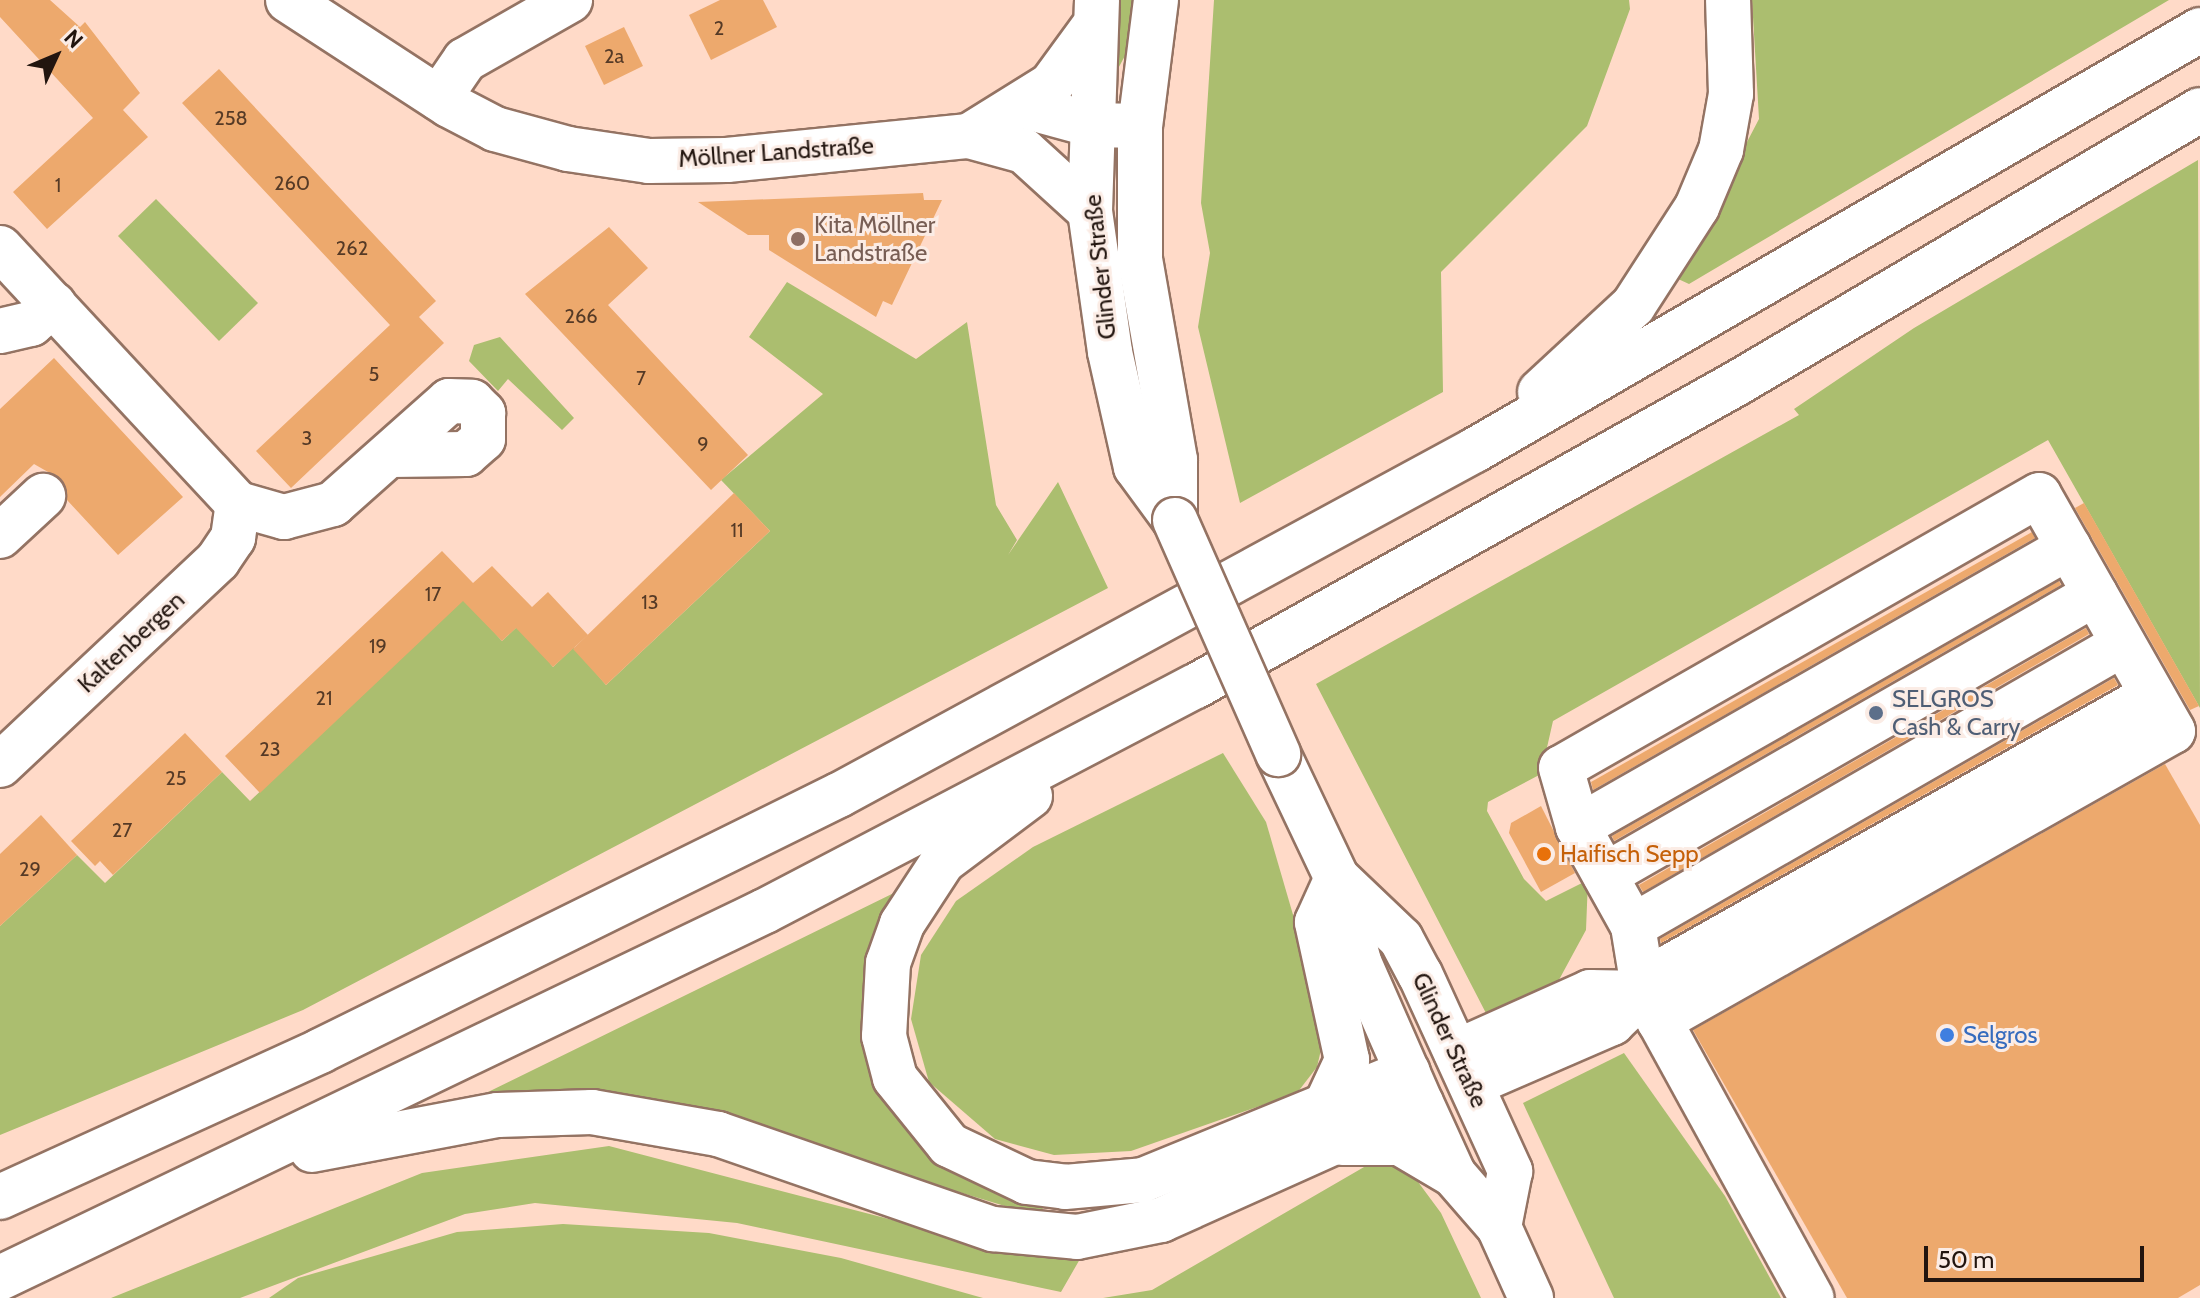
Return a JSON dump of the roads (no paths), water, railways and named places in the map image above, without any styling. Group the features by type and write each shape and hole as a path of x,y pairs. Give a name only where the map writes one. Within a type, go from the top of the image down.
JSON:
{"main road":[{"name":"Möllner Landstraße","path":"288,0 439,98 495,129 649,161 969,136 1024,151 1090,211"},
{"path":"439,98 465,60 570,0"},
{"name":"Glinder Straße","path":"1156,0 1140,126 1140,259 1175,460 1175,520"},
{"path":"1475,450 1617,323 1669,259 1721,150 1732,68 1728,0"},
{"name":"Möllner Landstraße","path":"969,136 1051,85 1095,15"},
{"name":"Glinder Straße","path":"1095,15 1090,211 1110,352 1136,467 1175,520 1278,754 1337,878 1359,962 1454,1175 1499,1227 1531,1298"},
{"path":"0,1197 320,1051 839,795 1475,450 2200,30"},
{"path":"1020,105 1093,125 1140,126"},
{"path":"0,1278 258,1160 765,911 1138,716 1739,382 2200,110"},
{"path":"1024,151 1093,125"},
{"path":"0,248 238,504 260,515 309,513 344,497 391,455"},
{"path":"0,331 31,324 54,304"},
{"path":"1138,716 943,861 902,924 882,998 895,1078 926,1123 973,1162 1065,1187 1171,1173 1325,1126 1463,1068 1612,1023 1652,1007 1671,966 2152,695 2039,495 1561,768 1578,827 1633,926 1652,1007 1812,1298"},
{"path":"0,536 43,496"},
{"name":"Kaltenbergen","path":"0,765 218,560 233,538 238,504"},
{"path":"1578,827 2069,547"},
{"path":"1605,875 2095,594"},
{"path":"1633,926 2123,644"},
{"path":"258,1160 498,1115 592,1112 718,1134 993,1229 1077,1237 1161,1220 1325,1126 1347,1060 1317,922 1337,878"},
{"name":"Glinder Straße","path":"1337,878 1401,939 1463,1068 1510,1171 1499,1227"},
{"path":"1325,1126 1400,1143 1454,1175"}],"place":[{"name":"Kita Möllner Landstraße","path":"798,239"},
{"name":"SELGROS Cash & Carry","path":"1876,713"},
{"name":"Haifisch Sepp","path":"1544,854"},
{"name":"Selgros","path":"1947,1035"}]}
